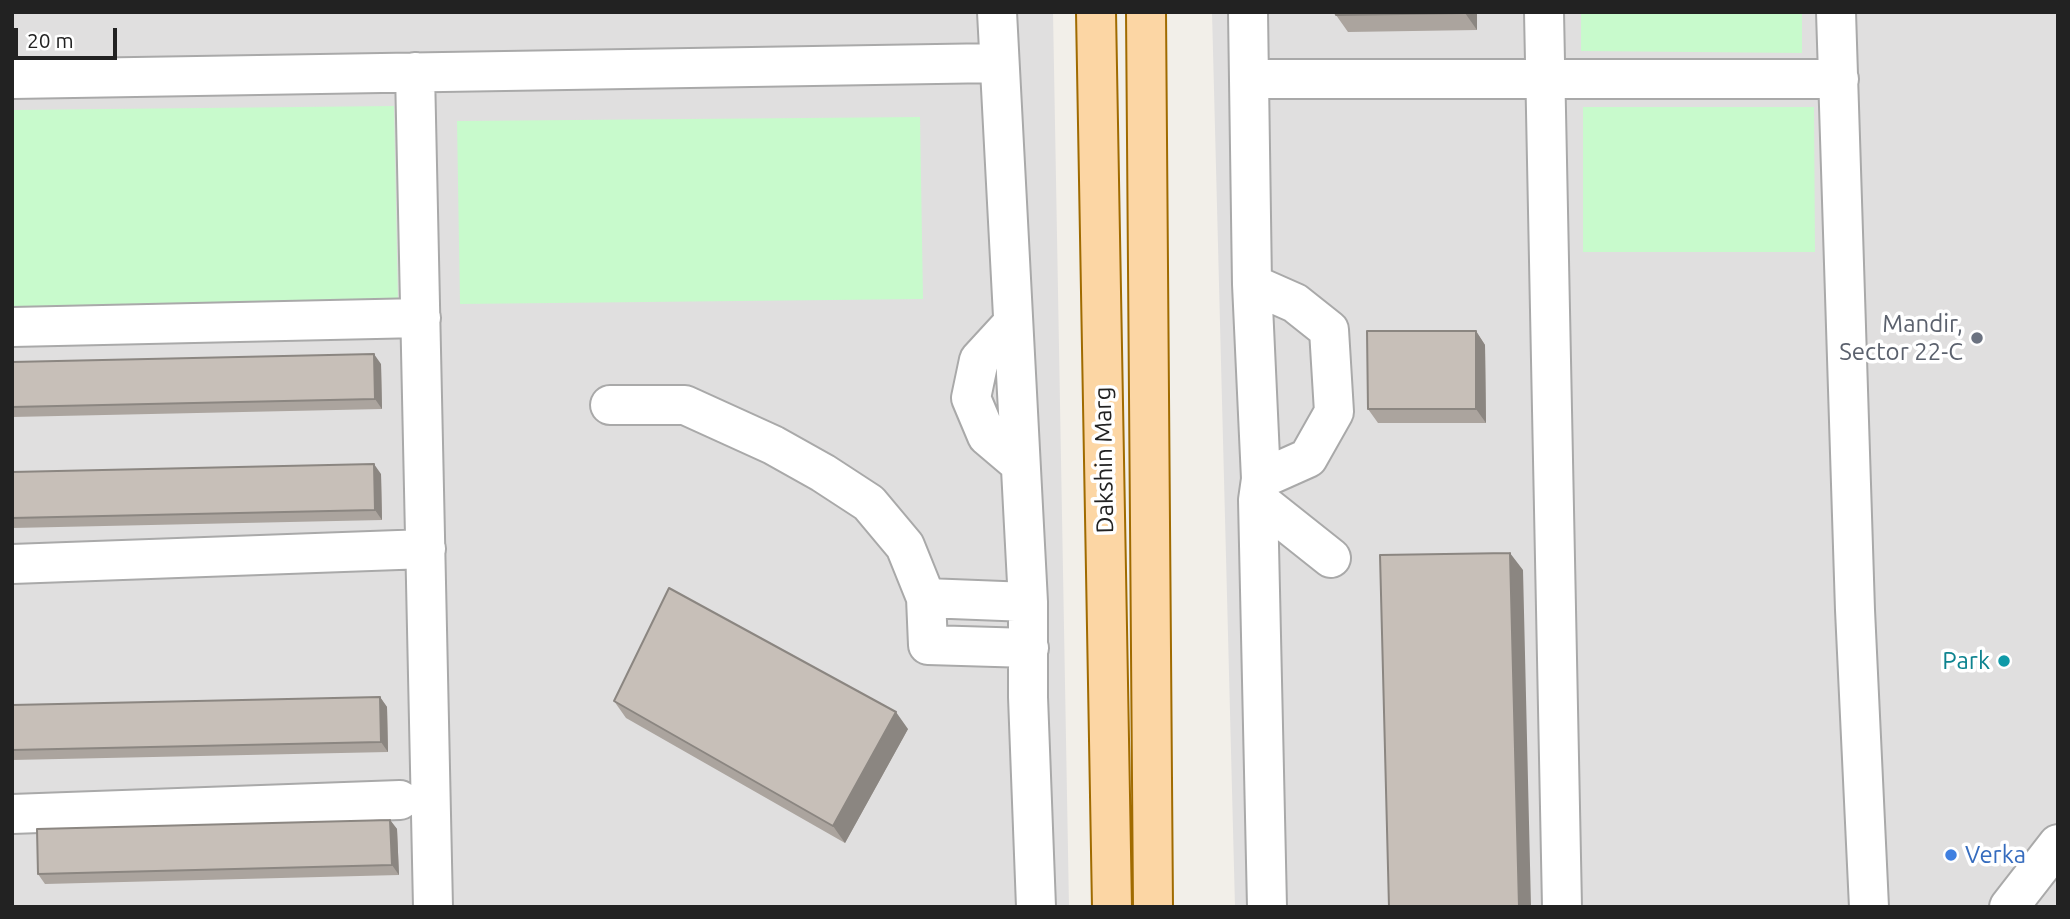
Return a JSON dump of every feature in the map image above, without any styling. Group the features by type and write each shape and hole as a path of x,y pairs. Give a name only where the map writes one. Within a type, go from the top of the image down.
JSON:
{"main road":[{"name":"Dakshin Marg","path":"1096,12 1112,907"},
{"name":"Dakshin Marg","path":"1146,12 1153,907"}],"street":[{"path":"998,12 998,63 1028,602 1028,697 1036,907"},
{"path":"1248,12 1267,907"},
{"path":"1544,12 1562,907"},
{"path":"1836,12 1855,596 1869,907"},
{"path":"12,79 998,63"},
{"path":"415,72 433,907"},
{"path":"1250,79 1839,79"},
{"path":"1252,284 1295,303 1329,330 1334,412 1308,458 1260,489"},
{"path":"12,327 421,318"},
{"path":"610,405 685,404 773,445 869,503 905,546 926,598 928,645 1029,648"},
{"path":"1260,489 1331,558"},
{"path":"12,564 426,549"},
{"path":"926,598 1028,602"},
{"path":"12,814 400,800"},
{"path":"2008,907 2058,844"}],"shaded area":[{"path":"12,12 1053,12 1069,907 12,907"},
{"path":"1212,12 2058,12 2058,907 1235,907"}],"green space":[{"path":"1581,12 1802,12 1802,53 1581,51"},
{"path":"394,106 398,302 12,307 12,110"},
{"path":"1583,107 1814,107 1815,252 1583,252"},
{"path":"920,117 923,299 460,304 457,121"}],"building":[{"path":"1335,12 1465,12 1465,13 1336,15"},
{"path":"1367,331 1476,331 1476,409 1368,409"},
{"path":"374,354 375,399 12,407 12,362"},
{"path":"374,464 375,510 12,518 12,472"},
{"path":"1510,553 1519,907 1389,907 1380,555"},
{"path":"669,588 896,712 833,826 614,701"},
{"path":"380,697 381,742 12,750 12,705"},
{"path":"390,820 392,865 38,874 37,829"}],"place":[{"name":"Mandir, Sector 22-C","path":"1977,338"},
{"name":"Park","path":"2004,661"},
{"name":"Verka","path":"1951,855"}]}
